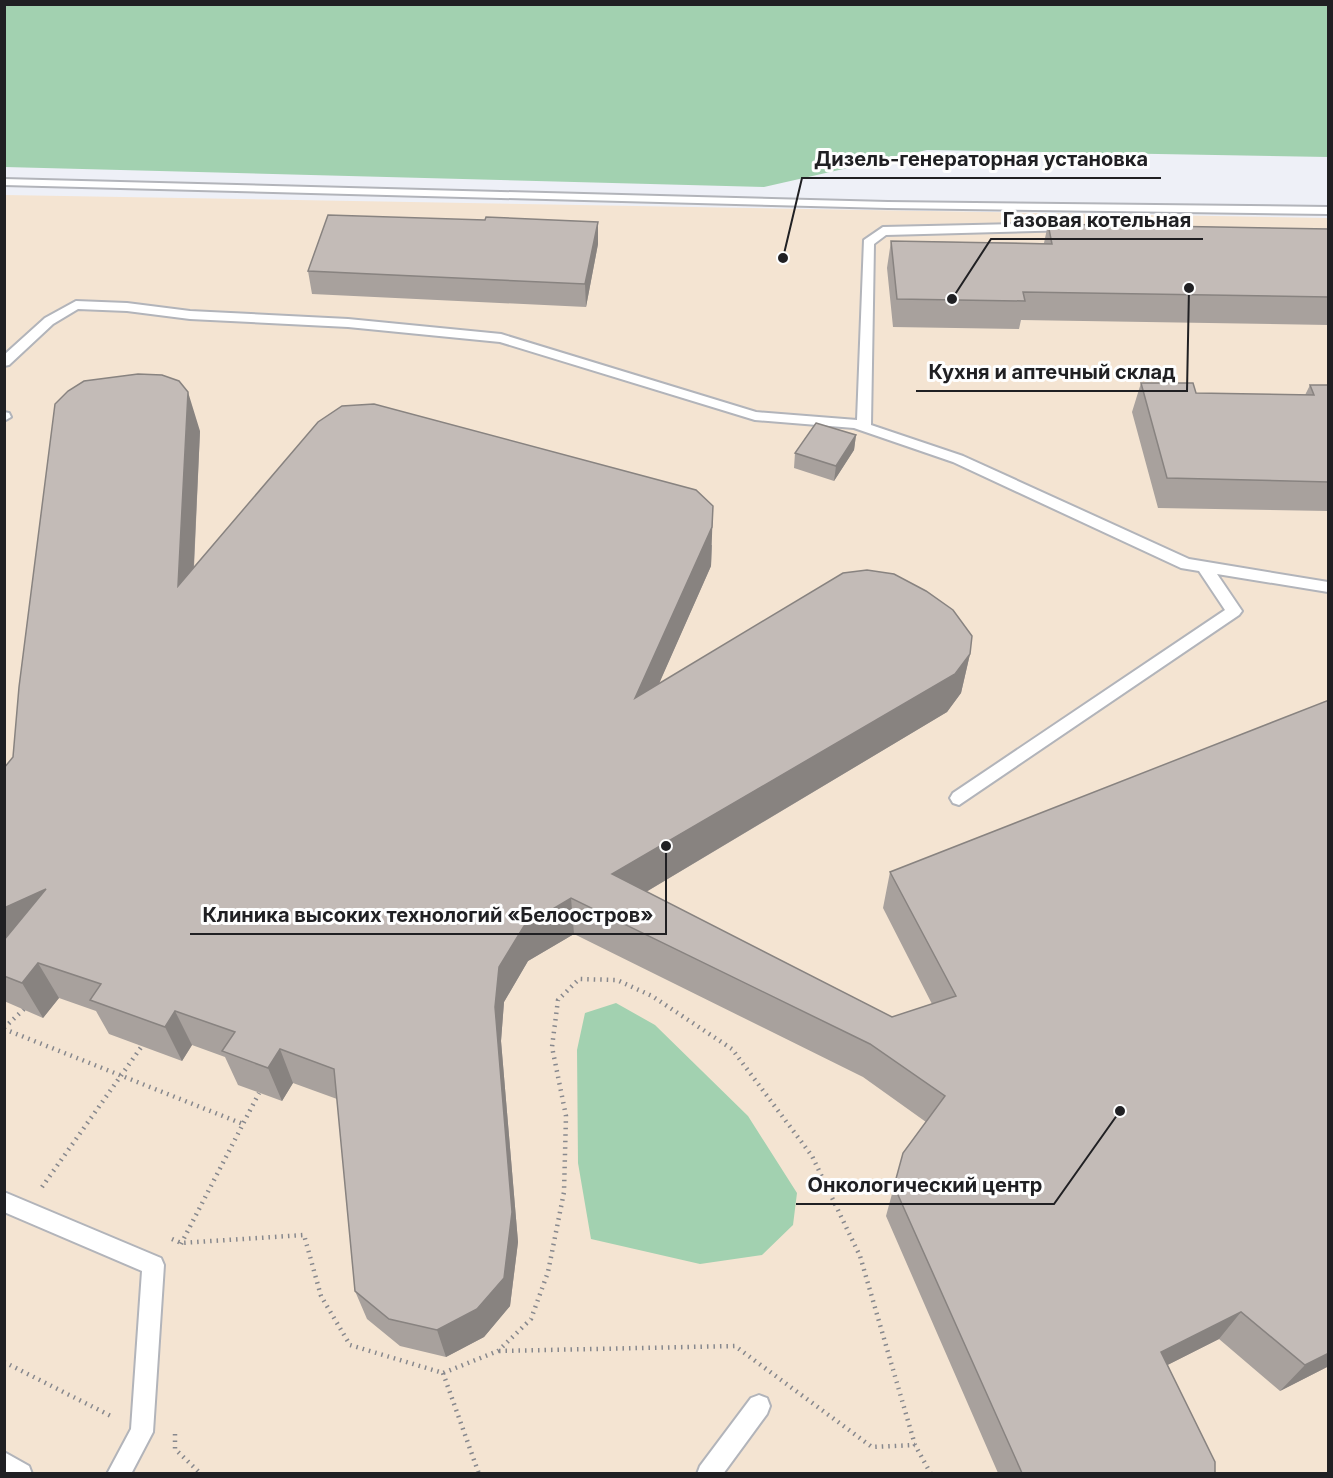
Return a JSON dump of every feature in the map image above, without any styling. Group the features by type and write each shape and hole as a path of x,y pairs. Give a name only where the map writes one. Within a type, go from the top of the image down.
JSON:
{"lane":[{"path":"4,182 888,205 1329,211"},
{"path":"864,428 868,243 883,231 1080,227"},
{"path":"4,362 49,321 76,305 127,307 190,315 348,323 501,338 755,416 855,424 958,459 1186,564 1329,588"},
{"path":"959,798 1233,611 1204,567"},
{"path":"4,1202 153,1265 142,1432 118,1473"},
{"path":"708,1473 759,1406"},
{"path":"4,1463 21,1473"}],"path":[{"path":"171,1239 181,1243 304,1235 321,1296 350,1345 443,1374 498,1351 531,1319 548,1272 564,1192 566,1116 552,1047 558,1000 579,979 616,980 652,996 732,1049 812,1156 860,1256 915,1445 931,1473"},
{"path":"24,1009 4,1028 243,1124"},
{"path":"42,1187 141,1046"},
{"path":"181,1243 260,1093"},
{"path":"32,1183 52,1191"},
{"path":"498,1351 735,1346 872,1447 915,1445"},
{"path":"4,1362 175,1449"},
{"path":"443,1374 479,1473"}],"shaded area":[{"path":"5,195 1328,218 1328,1473 5,1474"}],"green space":[{"path":"5,4 1328,5 1328,157 927,150 764,187 5,167"},
{"path":"616,1003 655,1025 748,1116 797,1193 793,1225 762,1255 700,1264 591,1239 578,1163 577,1050 585,1013"}],"building":[{"path":"328,215 485,220 486,217 598,222 585,284 308,271"},
{"path":"1048,224 1329,229 1329,297 1023,292 1025,301 897,299 891,241 1052,244"},
{"path":"138,374 162,375 179,381 188,392 178,586 318,422 342,406 374,404 696,490 713,506 712,527 635,698 843,573 867,570 894,574 926,591 953,610 972,636 970,654 955,674 612,874 892,1017 956,996 890,872 1329,700 1329,1353 1305,1365 1241,1312 1161,1352 1215,1462 1215,1473 1022,1473 894,1186 903,1153 945,1096 870,1044 571,898 524,926 499,967 495,1007 512,1212 504,1278 477,1309 437,1330 389,1319 355,1291 334,1069 280,1049 268,1068 222,1051 235,1032 175,1011 165,1027 90,1000 101,984 38,963 22,983 4,976 4,940 46,889 4,908 4,768 13,757 19,687 55,404 68,391 84,381"},
{"path":"1141,383 1193,383 1196,393 1314,395 1310,385 1329,385 1329,482 1167,478"},
{"path":"816,423 856,435 836,466 795,453"}],"place":[{"name":"Дизель-генераторная установка","path":"783,258"},
{"name":"Кухня и аптечный склад","path":"1189,288"},
{"name":"Газовая котельная","path":"952,299"},
{"name":"Клиника высоких технологий «Белоостров»","path":"666,846"},
{"name":"Онкологический центр","path":"1120,1111"}]}
